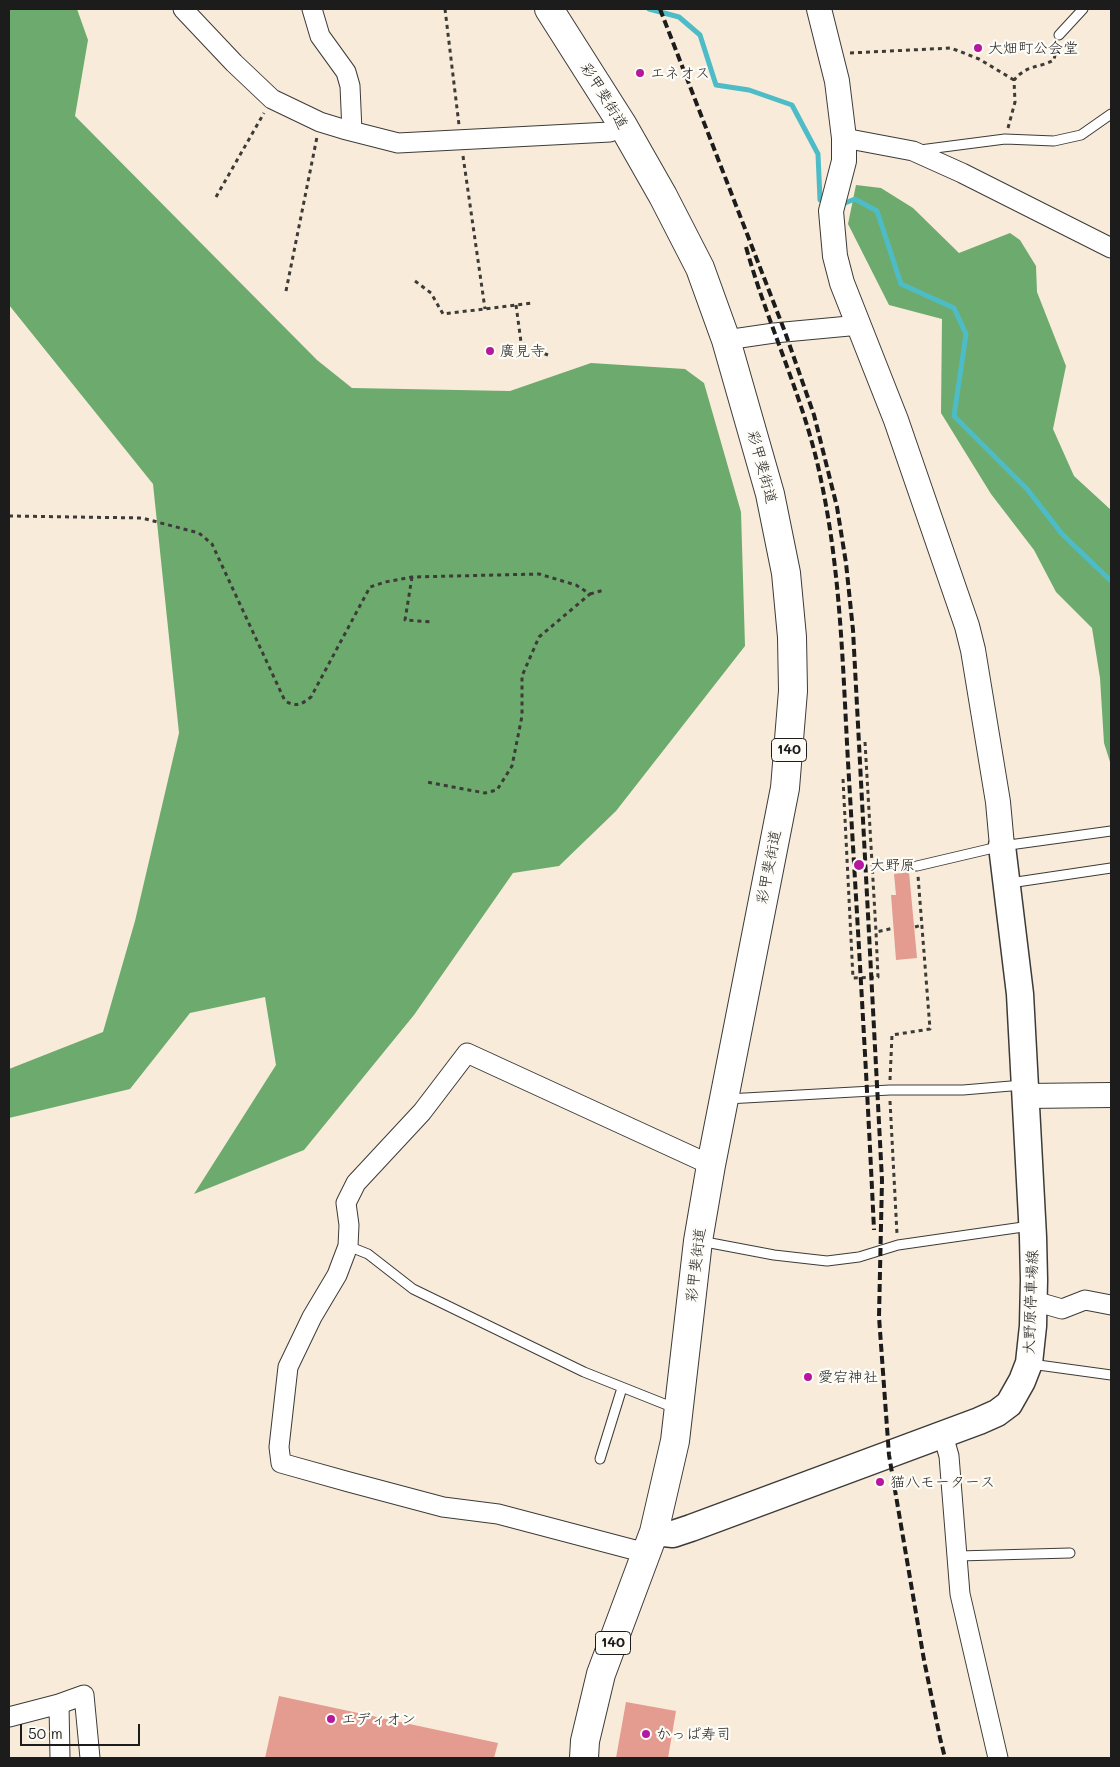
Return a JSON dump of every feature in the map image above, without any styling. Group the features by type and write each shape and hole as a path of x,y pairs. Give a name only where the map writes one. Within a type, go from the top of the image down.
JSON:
{"highway":[{"name":"彩甲斐街道","path":"549,9 622,124 663,196 700,268 726,340 770,494 786,573 792,637 793,691 785,788 711,1165 698,1241 680,1410 671,1459 650,1542 601,1674 585,1741 584,1758"}],"main road":[{"name":"大野原停車場線","path":"650,1542 774,1496 807,1486 998,1413 1009,1404 1022,1381 1028,1363 1033,1326 1032,1226 1020,994 1002,846"}],"street":[{"path":"183,9 234,63 272,99 320,122 352,131 398,143 610,132 622,124"},
{"path":"312,9 320,36 346,72 350,86 352,131"},
{"path":"818,9 837,81 844,138 844,162 831,211 835,256 842,283 896,420 967,626 973,650 998,802 1002,846"},
{"path":"844,138 913,150 1044,213 1111,248"},
{"path":"726,340 774,332 860,325"},
{"path":"650,1542 498,1514 443,1507 281,1462 279,1447 288,1366 312,1317 337,1275 348,1246 349,1225 346,1203 356,1183 422,1112 467,1053 711,1165"},
{"path":"1025,1090 1111,1094"},
{"path":"1034,1301 1062,1309 1085,1300 1111,1304"},
{"path":"943,1435 949,1456 960,1594 998,1758"},
{"path":"9,1717 59,1704 84,1695 90,1758"},
{"path":"59,1704 60,1758"}],"lane":[{"path":"1059,35 1083,9"},
{"path":"913,150 1005,139 1054,141 1081,135 1111,114"},
{"path":"917,866 1002,846 1111,830"},
{"path":"1007,883 1111,868"},
{"path":"724,1099 890,1090 1025,1090"},
{"path":"698,1241 774,1255 827,1261 859,1257 898,1245 1032,1226"},
{"path":"348,1246 368,1254 413,1290 532,1348 622,1388 680,1410"},
{"path":"1028,1363 1111,1374"},
{"path":"600,1459 622,1388"},
{"path":"958,1556 1070,1553"}],"path":[{"path":"445,9 461,139 486,309"},
{"path":"1005,139 1015,102 1014,80 1027,68 1046,65 1054,60 1059,35"},
{"path":"830,53 951,48 979,59 1014,80"},
{"path":"216,197 272,99"},
{"path":"286,291 320,122"},
{"path":"415,280 431,293 443,314 533,303"},
{"path":"516,305 521,342 529,348 548,355"},
{"path":"9,516 142,518 199,533 212,544 284,701 293,706 302,705 311,697 370,587 385,582 412,578 539,574 576,585 590,594"},
{"path":"412,578 405,620 432,622"},
{"path":"427,782 485,793 497,790 512,766 522,716 522,676 539,637 590,594 604,590"},
{"path":"843,779 853,978 878,978 866,742"},
{"path":"898,1245 890,1090 892,1035 930,1029 917,866"},
{"path":"915,927 922,925"},
{"path":"876,932 894,928"}],"green space":[{"path":"9,9 77,9 88,40 75,116 317,360 352,388 510,391 591,363 685,369 704,383 741,512 745,646 616,811 559,866 513,873 414,1015 304,1150 194,1194 276,1065 265,997 190,1013 130,1089 9,1118 9,1069 103,1032 135,921 179,733 153,484 9,305"},
{"path":"856,185 881,188 913,208 959,253 1010,233 1020,240 1036,266 1037,292 1066,366 1053,429 1074,476 1111,510 1111,765 1104,743 1100,678 1092,628 1056,592 1034,550 991,494 941,413 942,319 889,305 848,224"}],"building":[{"name":"大野原","path":"909,872 917,958 896,960 891,895 896,895 894,874"},
{"name":"エディオン","path":"279,1696 498,1743 494,1758 265,1758"},
{"name":"かっぱ寿司","path":"626,1702 676,1711 668,1758 616,1758"}],"waterway":[{"path":"649,9 679,17 700,35 716,85 749,90 792,105 818,154 820,200 828,201"},
{"path":"839,202 845,203 855,199 877,211 901,284 954,308 966,334 954,416 1027,489 1062,534 1111,581"}],"railway":[{"path":"660,9 785,332 814,415 837,507 846,563 853,630 882,1180 879,1317 889,1455 924,1660 945,1758"},
{"path":"746,247 806,421 814,450 828,517 838,592 874,1230"}],"place":[{"name":"大畑町公会堂","path":"978,48"},
{"name":"エネオス","path":"640,73"},
{"name":"廣見寺","path":"490,351"},
{"name":"大野原","path":"859,865"},
{"name":"愛宕神社","path":"808,1377"},
{"name":"猫八モータース","path":"880,1482"},
{"name":"エディオン","path":"331,1719"},
{"name":"かっぱ寿司","path":"646,1734"}]}
